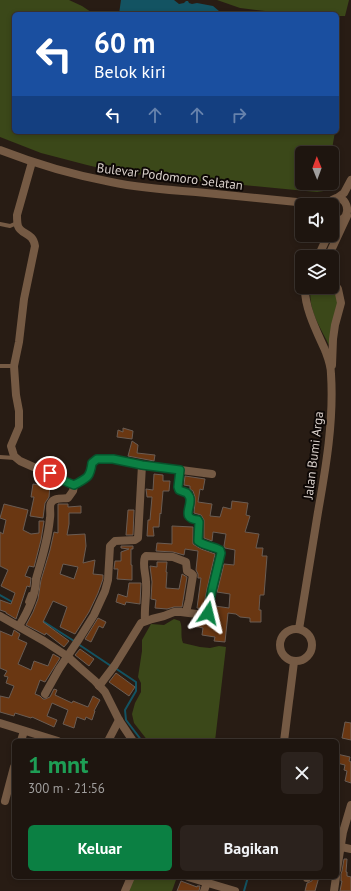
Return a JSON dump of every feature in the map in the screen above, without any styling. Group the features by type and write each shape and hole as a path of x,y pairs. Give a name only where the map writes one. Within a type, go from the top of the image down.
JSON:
{"street":[{"name":"Bulevar Podomoro Selatan","path":"0,150 59,170 110,182 134,186 295,203"},
{"path":"32,162 17,215 18,228 34,240 35,246 24,299 19,342 14,366 19,412 19,427 10,446 14,456 18,459 74,485"},
{"path":"337,198 344,193 351,180"},
{"path":"331,250 349,211 346,202 344,200 339,201"},
{"path":"339,220 342,220 349,211"},
{"name":"Jalan Bumi Arga","path":"299,630 322,491 330,430 332,398 331,371 306,304 305,294"},
{"path":"331,371 335,325 341,303 339,294"},
{"path":"74,485 86,479 90,472 92,463 97,459 113,459 142,465 212,474"},
{"path":"46,694 59,669 94,615 105,591 108,580 110,546 115,542 135,540 138,538 142,465"},
{"path":"99,686 115,665 142,623 145,621 174,612 207,614 221,553 220,550 201,544 198,541 199,522 198,520 192,519 188,516 190,498 187,493 179,490 178,487 180,470"},
{"path":"19,626 29,609 36,584 48,535 50,503 55,499 68,498 73,491 74,485"},
{"path":"145,621 146,582 143,561 144,557 146,556 173,557 186,562 187,571 193,575 186,612"},
{"path":"0,616 67,656 105,692 119,720 133,739"},
{"path":"291,630 299,630 308,634 311,638 312,649 307,658 302,661 294,662 283,656 279,646 280,641 286,632 291,630"},
{"path":"284,739 294,662"},
{"path":"109,739 119,720"},
{"path":"0,723 49,739"},
{"path":"22,739 24,730"},
{"path":"4,801 12,774"},
{"path":"351,805 339,847 351,850"},
{"path":"125,891 130,879"},
{"path":"334,891 336,879"},
{"path":"204,891 208,880 235,890"}],"lane":[{"path":"0,224 10,226 17,223"},
{"path":"0,366 14,366"},
{"path":"0,456 18,459"},
{"path":"29,609 26,602 30,594"}],"green space":[{"path":"0,0 69,0 91,12 12,12 12,134 335,134 332,146 295,146 295,190 150,176 87,165 41,153 0,137"},
{"path":"217,0 349,0 345,16 339,16 339,12 274,12 240,8"},
{"path":"295,190 326,190 316,192"},
{"path":"310,295 337,295 338,302 330,347 313,311"},
{"path":"174,619 180,621 183,643 210,648 219,646 226,647 215,739 146,739 134,723 132,714 135,703 141,692 141,683 138,677 142,640 151,624 164,625"},
{"path":"133,879 176,879 172,891 128,891"}],"water":[{"path":"121,0 174,0 179,4 188,1 192,4 197,3 213,6 221,12 119,12"}],"building":[{"path":"123,428 133,431 132,439 117,437 118,430 123,432"},
{"path":"132,441 138,445 137,453 155,455 154,461 128,456"},
{"path":"154,474 163,475 163,481 170,481 169,491 163,491 159,527 153,527 154,536 147,536 152,497 147,497 146,489 153,490"},
{"path":"185,476 205,479 203,490 200,489 198,502 212,504 210,516 220,517 223,507 231,509 232,501 248,503 246,515 250,516 245,532 259,534 256,548 263,548 262,556 267,556 264,595 260,595 259,610 261,610 261,622 250,622 250,618 240,617 236,614 228,613 225,642 214,641 215,637 202,635 203,628 194,626 195,619 205,620 205,623 217,625 218,613 214,613 215,606 229,608 230,594 217,592 224,564 234,565 235,550 225,548 226,534 213,532 212,541 204,538 204,520 201,515 194,513 195,497 193,491 190,489 190,486 184,485"},
{"path":"33,484 44,486 44,484 50,484 49,497 45,503 43,518 30,516 34,497 31,497"},
{"path":"4,504 28,510 23,530 31,534 39,533 39,521 44,521 34,567 29,566 25,576 31,578 30,587 27,586 16,619 0,610 0,600 11,604 15,593 1,586 8,570 0,566 0,532 3,534 6,520 0,518"},
{"path":"58,504 68,504 68,507 81,506 81,513 69,513 67,535 85,534 86,546 83,563 95,560 93,574 103,575 98,593 89,612 75,634 60,627 67,607 53,601 43,622 69,641 64,647 46,633 45,635 26,625 38,599 41,580 54,532 58,533","holes":["63,564 78,567 74,579 60,574"]},
{"path":"128,510 134,510 133,535 126,535"},
{"path":"172,526 193,527 193,544 201,549 215,554 203,609 197,608 201,578 198,578 196,570 198,551 185,549 184,555 173,552 156,551 157,543 172,544"},
{"path":"121,546 133,546 133,549 131,549 132,580 117,579 118,569 114,569 115,561 121,561 121,552 129,549 121,548"},
{"path":"157,562 167,562 166,588 179,589 182,574 187,577 182,607 167,609 155,608 156,600 151,599 152,582 150,566 157,567"},
{"path":"129,583 141,583 140,604 126,602 125,605 116,602 118,594 127,597"},
{"path":"98,618 106,622 103,628 99,626 91,642 85,639"},
{"path":"14,630 20,634 18,639 27,643 18,664 31,670 34,661 48,666 53,654 60,658 45,682 40,680 35,694 45,699 50,697 54,689 57,690 55,695 72,703 73,701 88,707 93,696 100,700 94,711 92,720 86,717 85,720 77,717 74,728 63,724 68,710 52,703 47,716 57,720 54,727 32,717 31,718 15,713 14,716 0,712 0,696 9,698 14,686 6,683 8,677 4,676 7,671 0,668 0,631 12,636"},
{"path":"80,649 94,659 89,666 75,655"},
{"path":"116,673 135,687 129,696 109,682"},
{"path":"345,722 351,723 351,740 342,738"},
{"path":"339,754 350,757 351,783 345,781 347,771 344,770 345,765 339,764"},
{"path":"344,859 347,859 347,876 351,877 351,891 340,891"},
{"path":"312,879 318,879 315,891 305,891 307,883 312,881"},
{"path":"181,881 197,887 200,886 199,891 177,891"}],"waterway":[{"path":"0,595 14,603"},
{"path":"41,620 74,641"},
{"path":"78,644 111,666"},
{"path":"115,668 136,682 136,691 125,710 126,720 140,739"},
{"path":"244,891 247,879"}],"route":[{"path":"50,473 74,485 86,479 90,472 92,463 97,459 113,459 142,465 180,470 178,487 179,490 189,495 188,516 192,519 198,520 199,522 198,541 201,544 220,550 221,553 208,613"}]}
